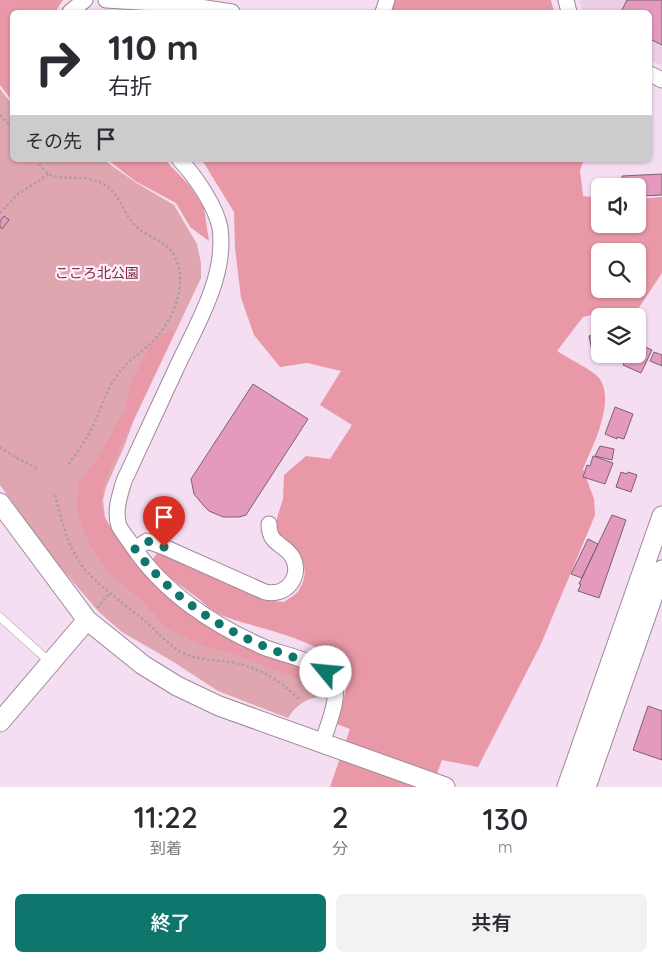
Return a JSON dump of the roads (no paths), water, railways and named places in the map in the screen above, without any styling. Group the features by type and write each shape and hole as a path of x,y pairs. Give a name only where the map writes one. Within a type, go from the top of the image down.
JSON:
{"street":[{"path":"72,10 85,0"},
{"path":"106,0 232,8"},
{"path":"182,162 206,195 220,226 221,252 213,289 122,488 118,503 119,525 135,549 174,592 220,626 267,648 313,664 329,675 334,684 336,694 322,744"},
{"path":"0,503 91,616 143,665 177,686 219,706 445,787"},
{"path":"567,787 662,516"},
{"path":"135,549 147,541 271,594 281,592 288,587 294,578 294,563 290,554 274,541 269,524"},
{"path":"586,787 662,570"},
{"path":"0,722 91,616"}],"lane":[{"path":"0,617 51,663"}],"park label":[{"name":"こころ北公園","path":"97,273"}]}
